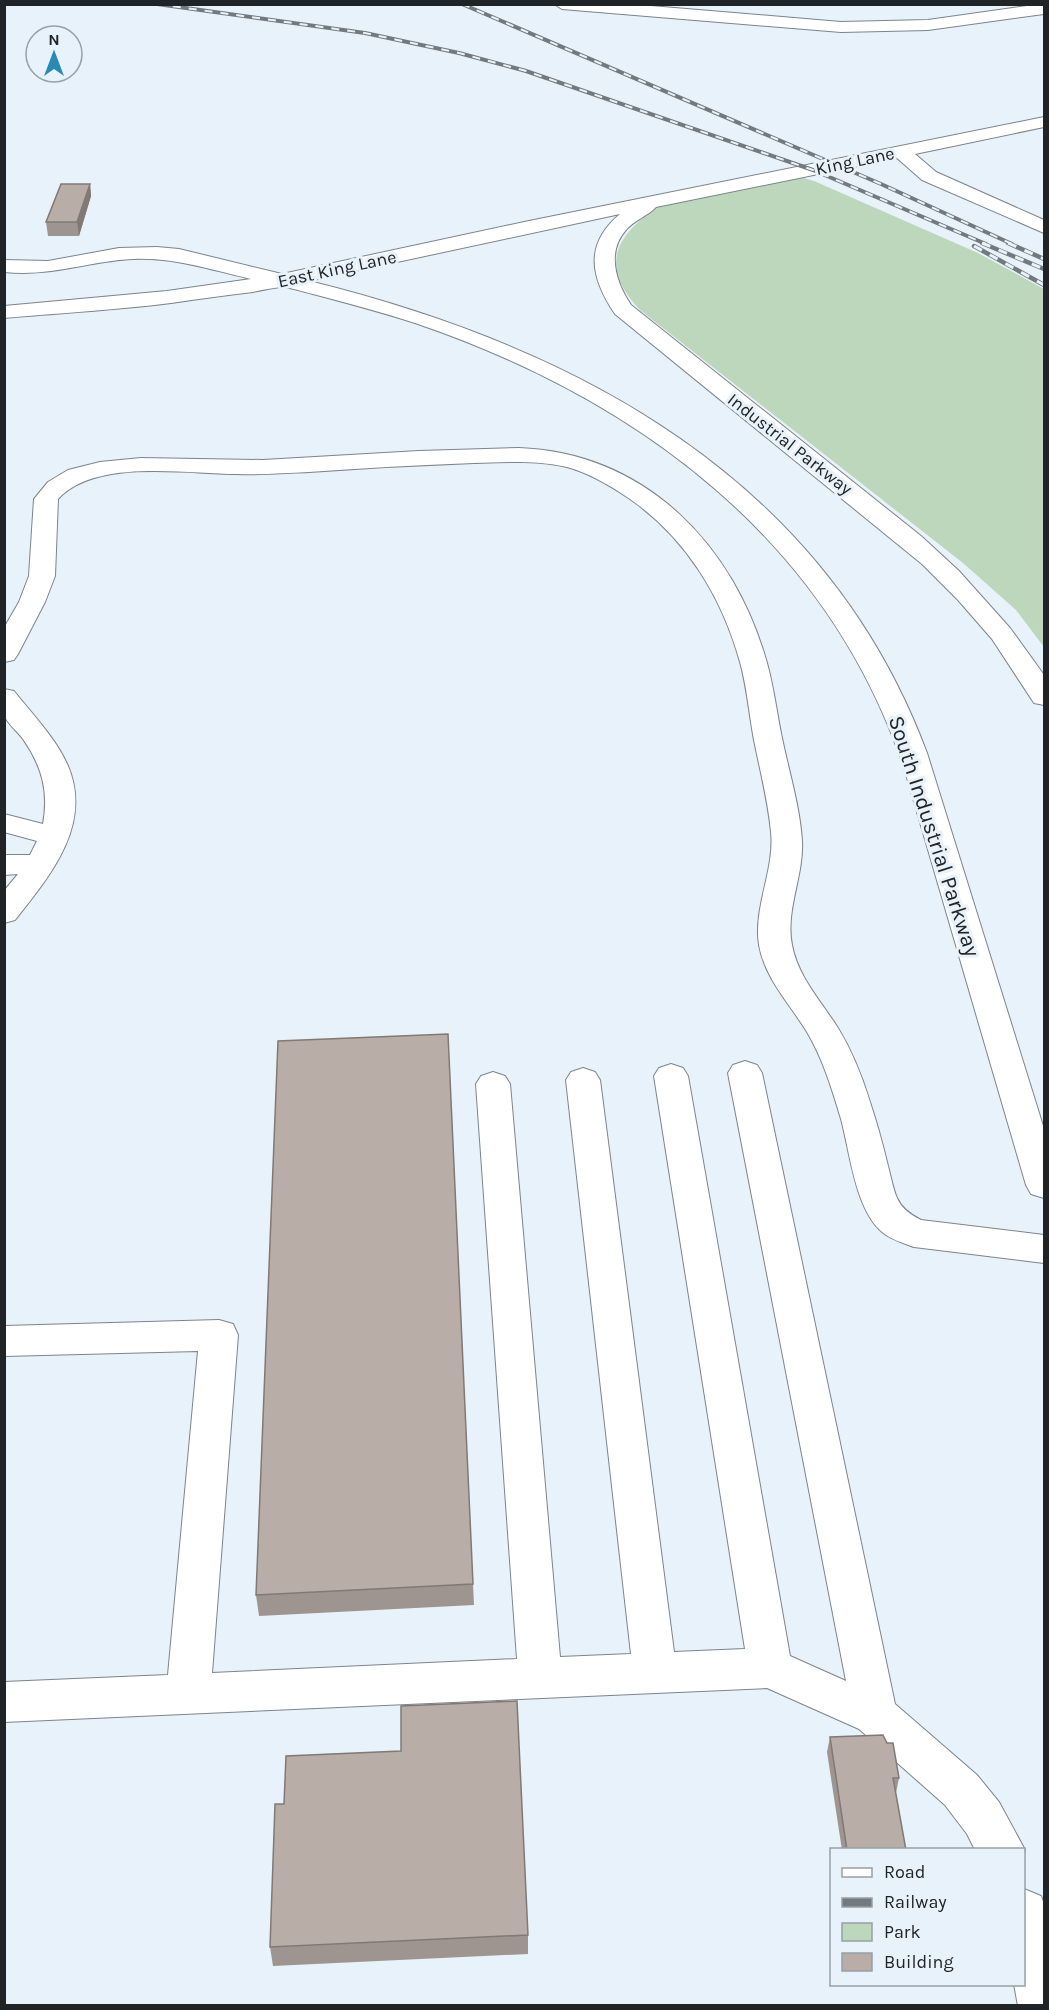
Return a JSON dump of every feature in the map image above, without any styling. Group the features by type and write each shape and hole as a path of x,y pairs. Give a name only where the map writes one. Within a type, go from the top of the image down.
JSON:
{"street":[{"path":"562,4 793,25 876,27 958,22 1044,9"},
{"name":"King Lane","path":"665,200 1044,122"},
{"path":"901,151 929,176 1044,227"},
{"name":"East King Lane","path":"4,312 191,295 286,280 665,200"},
{"name":"Industrial Parkway","path":"665,200 630,215 620,224 608,244 603,265 605,276 615,298 634,320 942,567 993,623 1044,697"},
{"name":"South Industrial Parkway","path":"4,266 63,267 120,254 157,252 286,280 387,307 443,326 529,362 594,395 650,429 712,475 770,527 820,582 853,631 906,734 1044,1185"},
{"path":"4,654 32,602 42,576 46,499 63,482 86,472 153,465 263,467 381,459 522,455 573,461 609,476 652,504 702,552 724,587 746,638 754,664 786,828 787,858 774,923 775,942 789,985 812,1013 830,1043 844,1075 880,1203 886,1213 903,1228 925,1236 1044,1249"},
{"path":"4,697 44,750 58,779 61,811 56,836 42,864 4,913"},
{"path":"4,823 56,836"},
{"path":"4,865 42,864"},
{"path":"745,1073 875,1715"},
{"path":"671,1076 770,1668"},
{"path":"582,1080 655,1673"},
{"path":"493,1084 540,1678"},
{"path":"4,1341 219,1335 188,1694"},
{"path":"4,1702 770,1668 875,1715 961,1790 983,1818 1000,1848"},
{"path":"1025,1922 1044,2006"}],"green space":[{"path":"797,176 814,181 978,253 1044,289 1044,647 1016,610 963,563 640,310 627,295 616,267 617,254 631,230 658,207"}],"building":[{"path":"61,184 90,184 77,222 46,222"},
{"path":"448,1034 473,1584 256,1595 278,1041"},
{"path":"517,1701 528,1935 270,1947 275,1804 284,1804 286,1756 401,1751 401,1706"},
{"path":"883,1735 887,1743 893,1743 899,1778 893,1778 906,1848 847,1848 830,1737"}],"railway":[{"path":"157,4 365,33 459,53 526,71 813,170 986,244"},
{"path":"462,4 881,184 1012,244"},
{"path":"982,243 1044,269"},
{"path":"1008,243 1044,259"},
{"path":"974,246 1044,285"}]}
